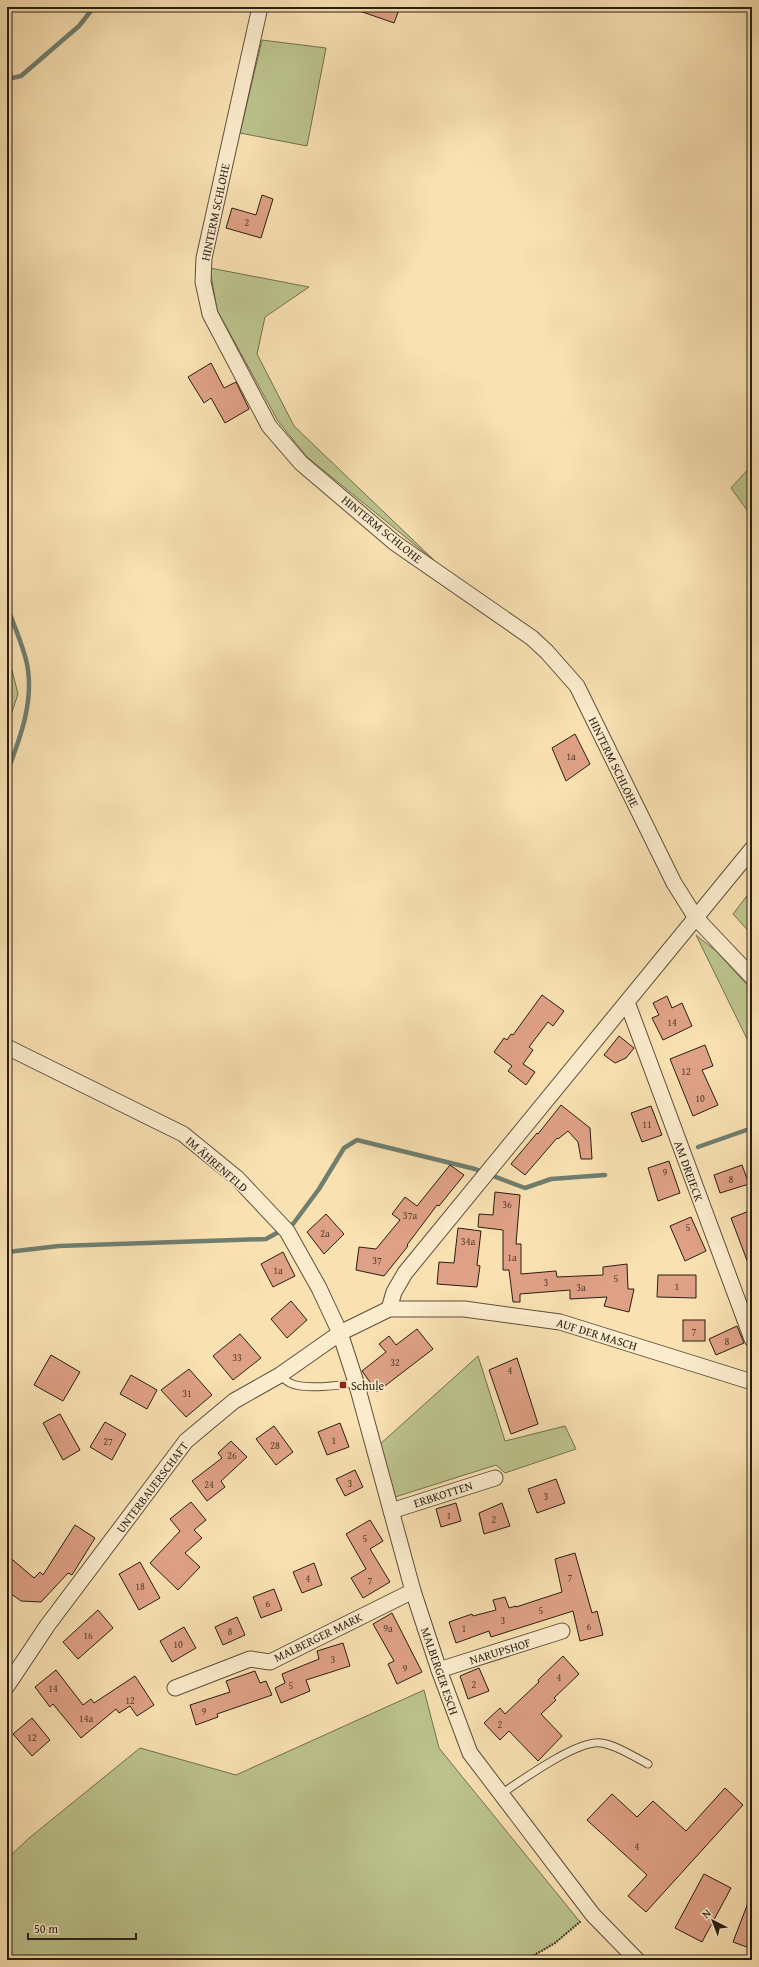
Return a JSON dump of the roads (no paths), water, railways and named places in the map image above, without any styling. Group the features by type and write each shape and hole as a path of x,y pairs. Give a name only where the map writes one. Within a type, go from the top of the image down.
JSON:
{"street":[{"name":"HINTERM SCHLOHE","path":"260,7 204,258 203,282 210,314 269,426 301,463 395,543 532,638 547,652 577,686 674,883 696,918 752,977"},
{"path":"340,1333 389,1309 394,1292 405,1273 752,849"},
{"name":"AM DREIECK","path":"627,1002 752,1339"},
{"name":"IM ÄHRENFELD","path":"7,1047 183,1134 237,1178 283,1226 319,1288 340,1333"},
{"name":"AUF DER MASCH","path":"389,1309 464,1309 560,1322 752,1382"},
{"name":"UNTERBAUERSCHAFT","path":"7,1686 47,1626 186,1441 234,1401 280,1375 340,1333"},
{"name":"MALBERGER ESCH","path":"340,1333 356,1382 413,1591 439,1670 470,1753 593,1915 637,1960"},
{"name":"ERBKOTTEN","path":"391,1511 495,1478"},
{"name":"MALBERGER MARK","path":"175,1688 250,1659 270,1662 413,1591"},
{"name":"NARUPSHOF","path":"439,1670 562,1632"}],"lane":[{"path":"280,1375 289,1382 298,1386 343,1385 356,1382"},
{"path":"501,1794 570,1751 593,1743 605,1744 648,1764"}],"waterway":[{"path":"7,79 21,76 79,26 94,7"},
{"path":"7,606 25,655 29,683 29,697 24,723 7,773"},
{"path":"698,1147 752,1128"},
{"path":"7,1252 59,1246 266,1239 293,1224 319,1189 344,1148 357,1140 475,1169 525,1188 551,1179 605,1175"}],"place":[{"name":"Schule","path":"343,1385"}]}
